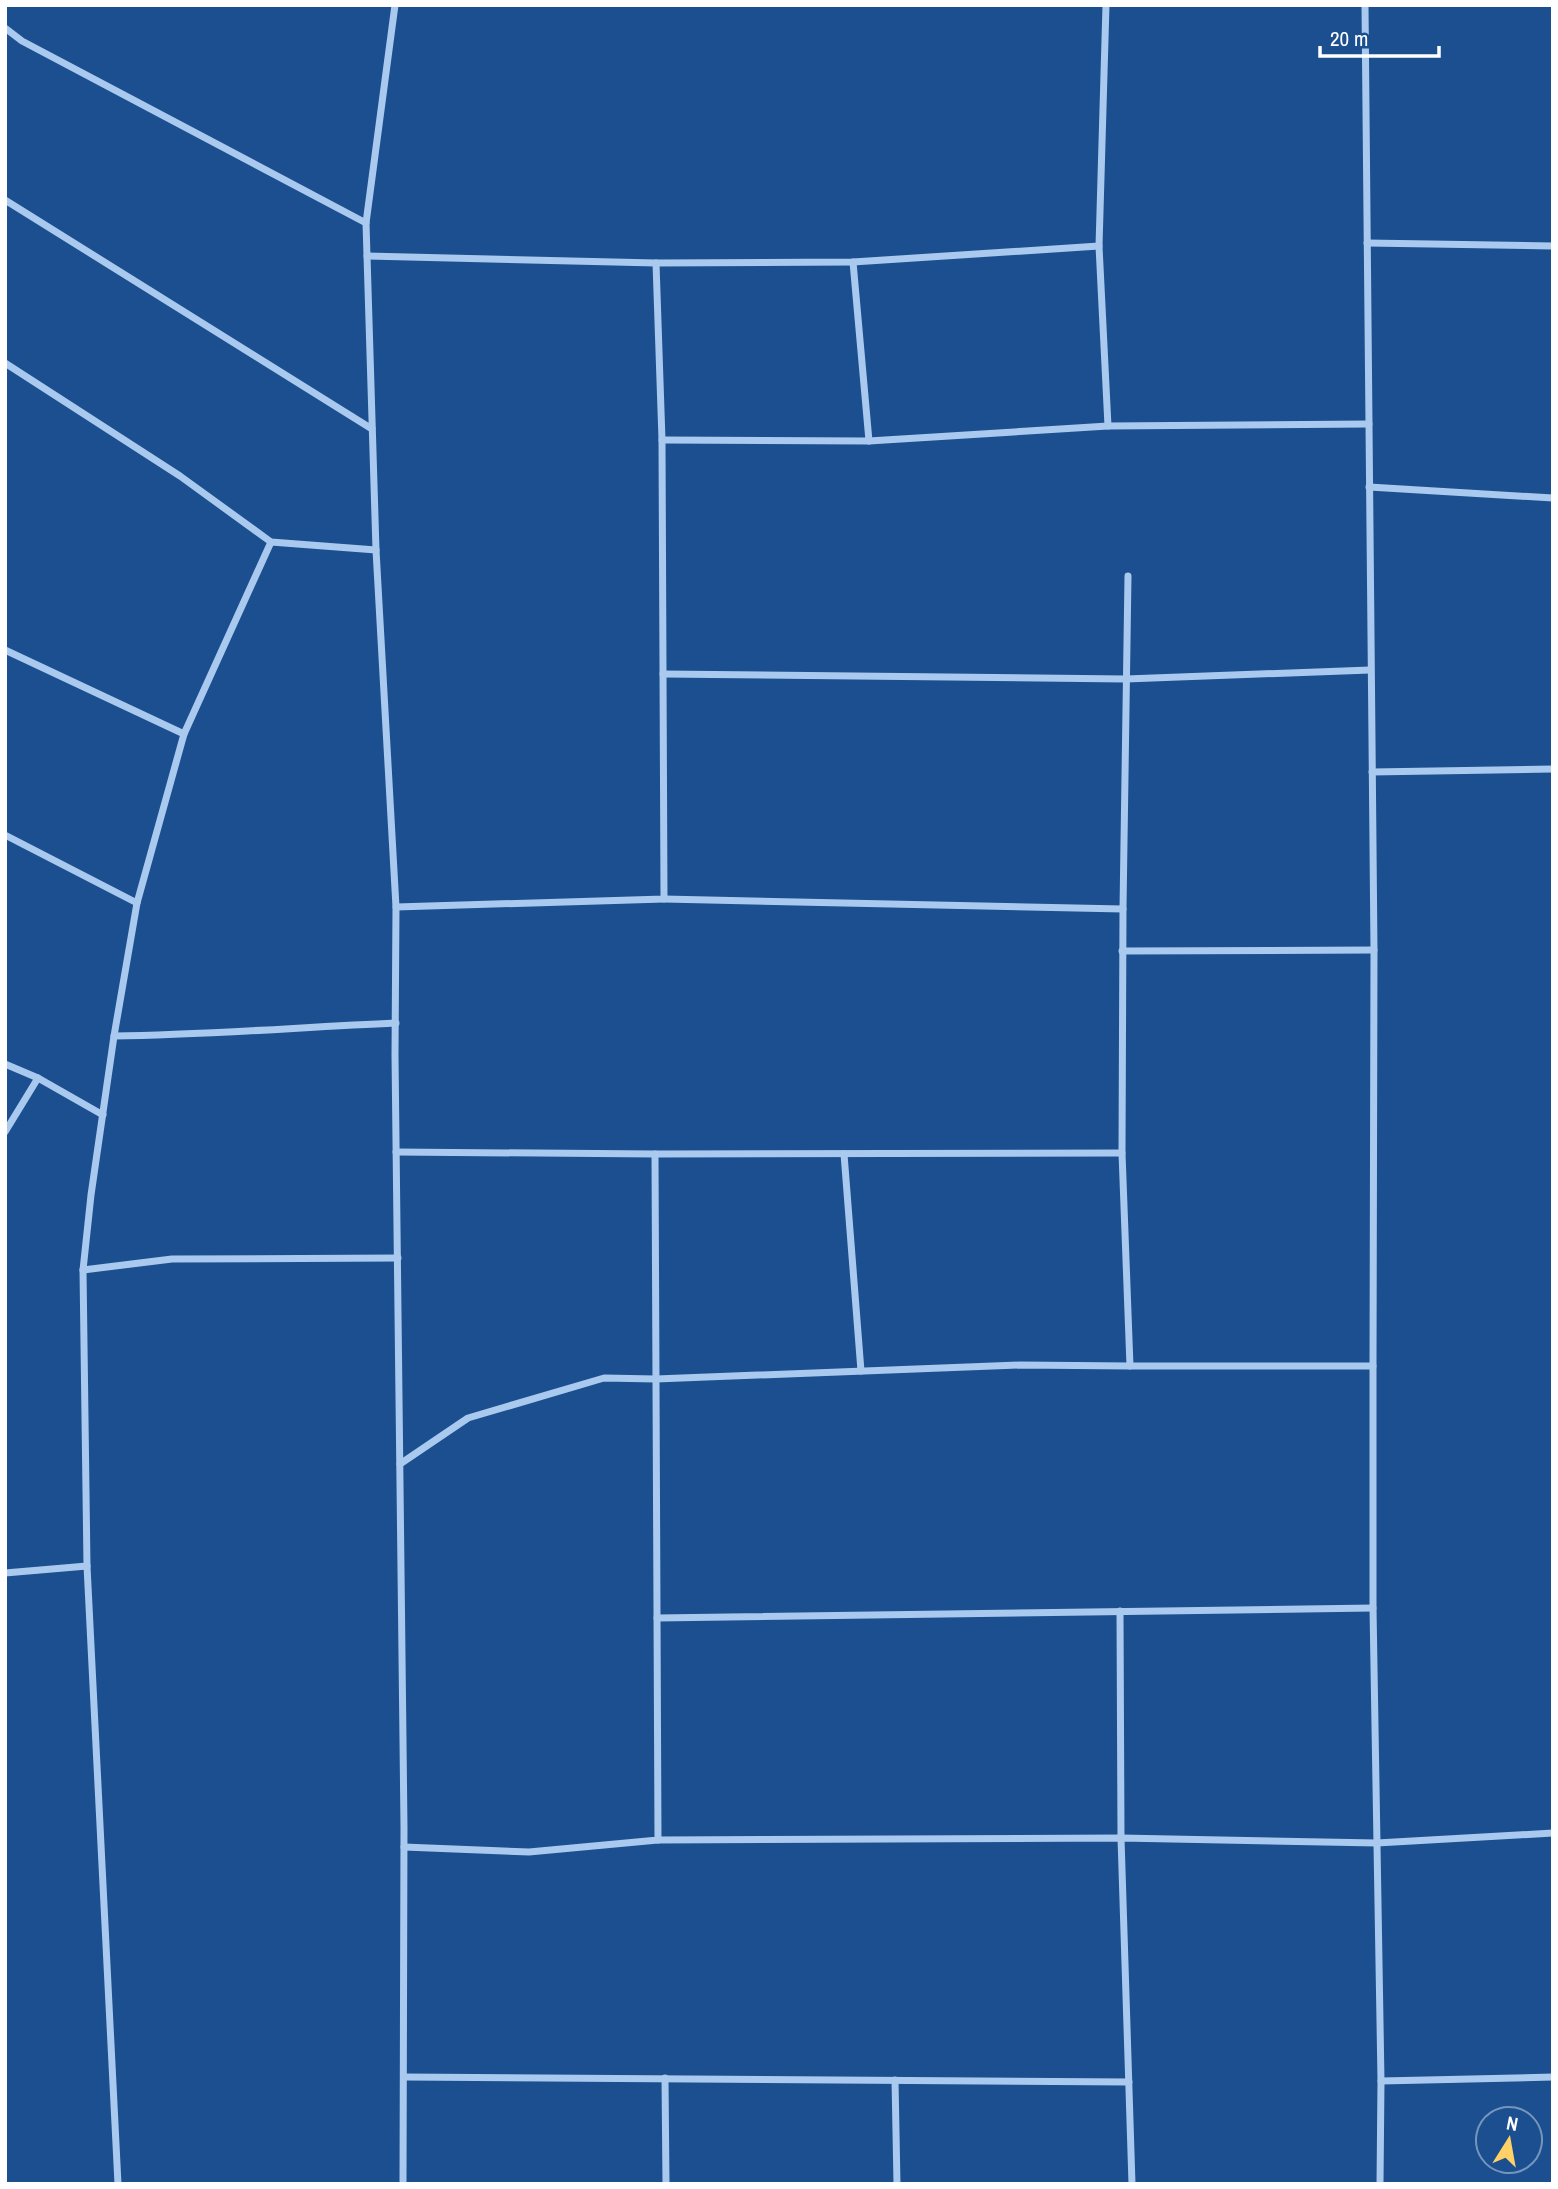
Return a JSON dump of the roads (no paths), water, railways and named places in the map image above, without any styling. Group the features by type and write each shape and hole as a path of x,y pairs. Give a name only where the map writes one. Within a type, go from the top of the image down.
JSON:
{"street":[{"path":"395,5 366,223 376,550 396,907 404,1847 403,2184"},
{"path":"1106,5 1099,246 1108,426"},
{"path":"1365,5 1374,950 1373,1608 1381,2081 1380,2184"},
{"path":"5,28 22,41 366,223"},
{"path":"5,200 372,429"},
{"path":"1367,243 1553,246"},
{"path":"367,256 656,263 853,262 1099,246"},
{"path":"853,262 869,441"},
{"path":"656,263 662,440 664,899"},
{"path":"5,363 180,475 271,542 376,550"},
{"path":"662,440 869,441 1108,426 1369,424"},
{"path":"1369,487 1553,498"},
{"path":"118,2184 87,1566 83,1270 114,1037 137,903 184,734 271,542"},
{"path":"1128,576 1122,951 1122,1153 1130,1366"},
{"path":"5,650 184,734"},
{"path":"663,674 1126,679 1370,670"},
{"path":"1372,772 1553,769"},
{"path":"5,835 137,903"},
{"path":"396,907 664,899 1123,909"},
{"path":"1122,951 1374,950"},
{"path":"114,1037 396,1023"},
{"path":"5,1064 38,1078 103,1115"},
{"path":"5,1132 38,1078"},
{"path":"396,1152 1122,1153"},
{"path":"655,1154 658,1840"},
{"path":"844,1154 861,1371"},
{"path":"83,1270 172,1259 398,1258"},
{"path":"400,1464 468,1418 604,1378 656,1379 1020,1364 1373,1366"},
{"path":"5,1573 87,1566"},
{"path":"657,1618 1373,1608"},
{"path":"1120,1611 1121,1838 1132,2184"},
{"path":"404,1847 530,1852 658,1840 1121,1838 1377,1843 1553,1833"},
{"path":"404,2077 1129,2082"},
{"path":"1381,2081 1553,2077"},
{"path":"665,2078 666,2184"},
{"path":"895,2080 897,2184"}]}
